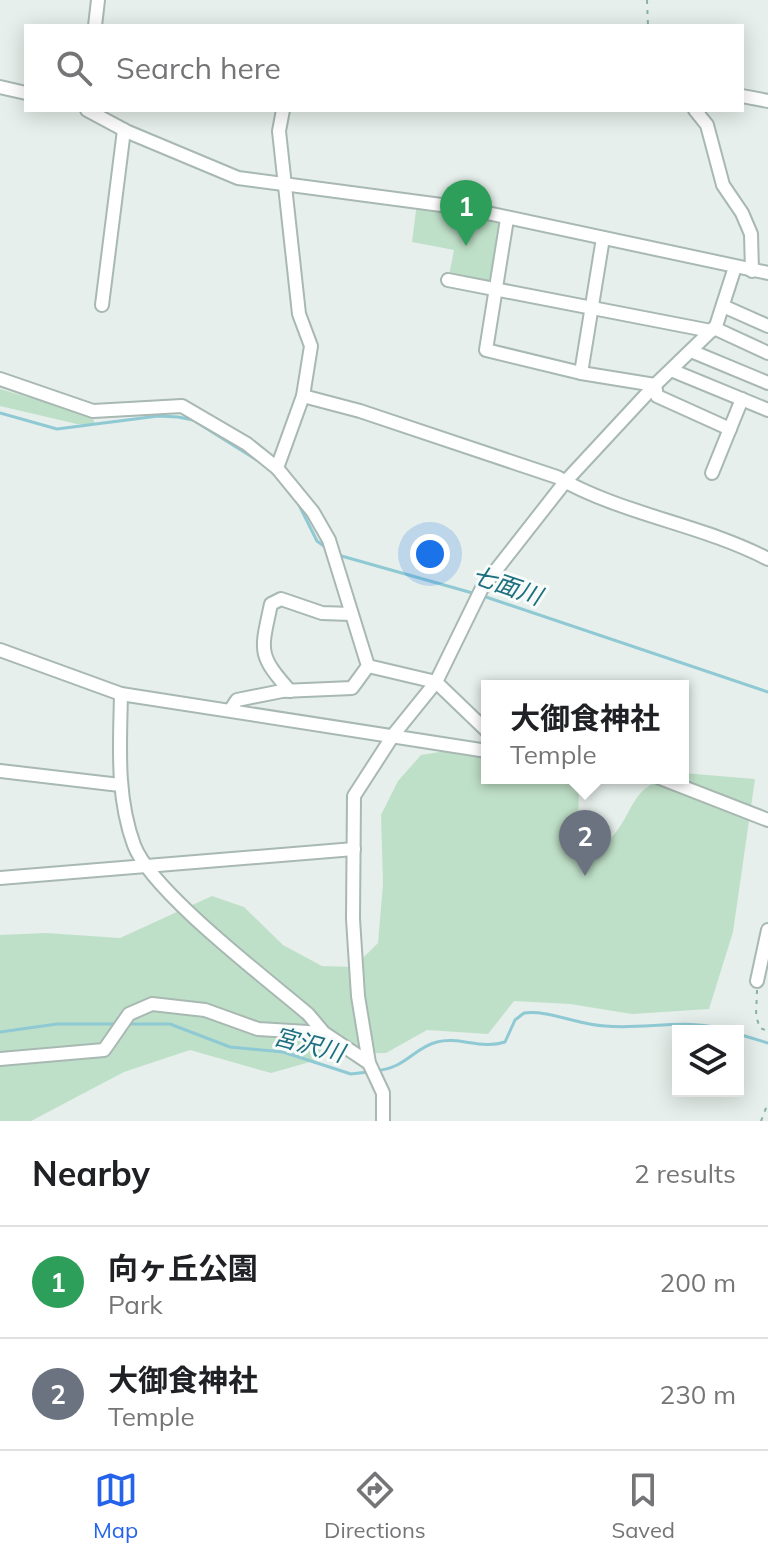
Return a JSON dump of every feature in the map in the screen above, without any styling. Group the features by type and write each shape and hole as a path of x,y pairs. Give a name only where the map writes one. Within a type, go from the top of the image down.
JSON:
{"street":[{"path":"95,24 98,0"},
{"path":"0,87 24,93"},
{"path":"744,96 768,101"},
{"path":"91,112 124,130 238,178 415,200 768,273"},
{"path":"277,468 303,396 311,346 299,314 279,131 283,112"},
{"path":"697,112 707,125 723,185 751,234 752,271"},
{"path":"102,305 124,130"},
{"path":"507,219 486,350 581,373 655,385"},
{"path":"581,373 603,238"},
{"path":"383,1121 383,1093 369,1063 358,996 353,919 354,796 394,734 436,682 482,588 565,482 655,385 712,330 735,267"},
{"path":"448,280 712,330 768,353"},
{"path":"723,306 768,326"},
{"path":"691,351 768,383"},
{"path":"671,370 768,410"},
{"path":"0,379 27,391 93,411 182,406 247,444 277,468 313,512 331,544 368,666"},
{"path":"655,385 657,396 730,429"},
{"path":"303,396 360,411 565,482 732,542 768,559"},
{"path":"712,473 742,399"},
{"path":"290,691 265,662 263,643 271,604 281,599 322,613 351,614"},
{"path":"0,650 121,694 394,734 422,743 481,750"},
{"path":"368,666 436,682 481,725"},
{"path":"231,709 237,700 290,691 352,688 368,666"},
{"path":"121,694 120,785 126,821 135,849 156,882 308,1014 324,1033 369,1063"},
{"path":"0,771 120,785"},
{"path":"675,784 768,820"},
{"path":"0,878 354,849"},
{"path":"757,981 768,930"},
{"path":"0,1059 104,1050 129,1014 152,1004 205,1010 258,1029 324,1033"}],"path":[{"path":"647,0 648,24"},
{"path":"757,981 756,1016 760,1028 768,1031"},
{"path":"761,1121 768,1103"}],"green space":[{"path":"417,203 502,223 492,284 449,276 454,250 412,242"},
{"path":"0,389 92,416 95,425 77,424 0,406"},
{"path":"481,748 481,784 579,784 578,834 605,844 616,833 642,791 652,784 689,784 689,774 755,779 733,932 709,1009 632,1014 570,1004 514,1001 488,1034 427,1030 386,1053 338,1054 271,1073 190,1050 124,1072 31,1121 0,1121 0,935 46,933 120,938 212,896 244,907 283,945 322,966 354,967 378,943 383,884 381,815 398,781 421,755"}],"waterway":[{"name":"七面川","path":"0,413 57,429 158,416 178,417 193,420 257,460"},
{"name":"七面川","path":"296,499 317,541 328,549"},
{"name":"七面川","path":"338,555 476,594"},
{"name":"七面川","path":"483,596 768,692"},
{"name":"宮沢川","path":"375,1071 395,1066 437,1042 487,1045 505,1042 515,1020 524,1013 605,1026 698,1025"},
{"name":"宮沢川","path":"0,1032 57,1024 116,1024"},
{"name":"宮沢川","path":"127,1024 170,1024 230,1047 283,1052 351,1074 368,1072"},
{"name":"宮沢川","path":"744,1036 768,1043"}],"place":[{"name":"向ヶ丘公園","path":"466,246"},
{"name":"大御食神社","path":"585,876"}]}
